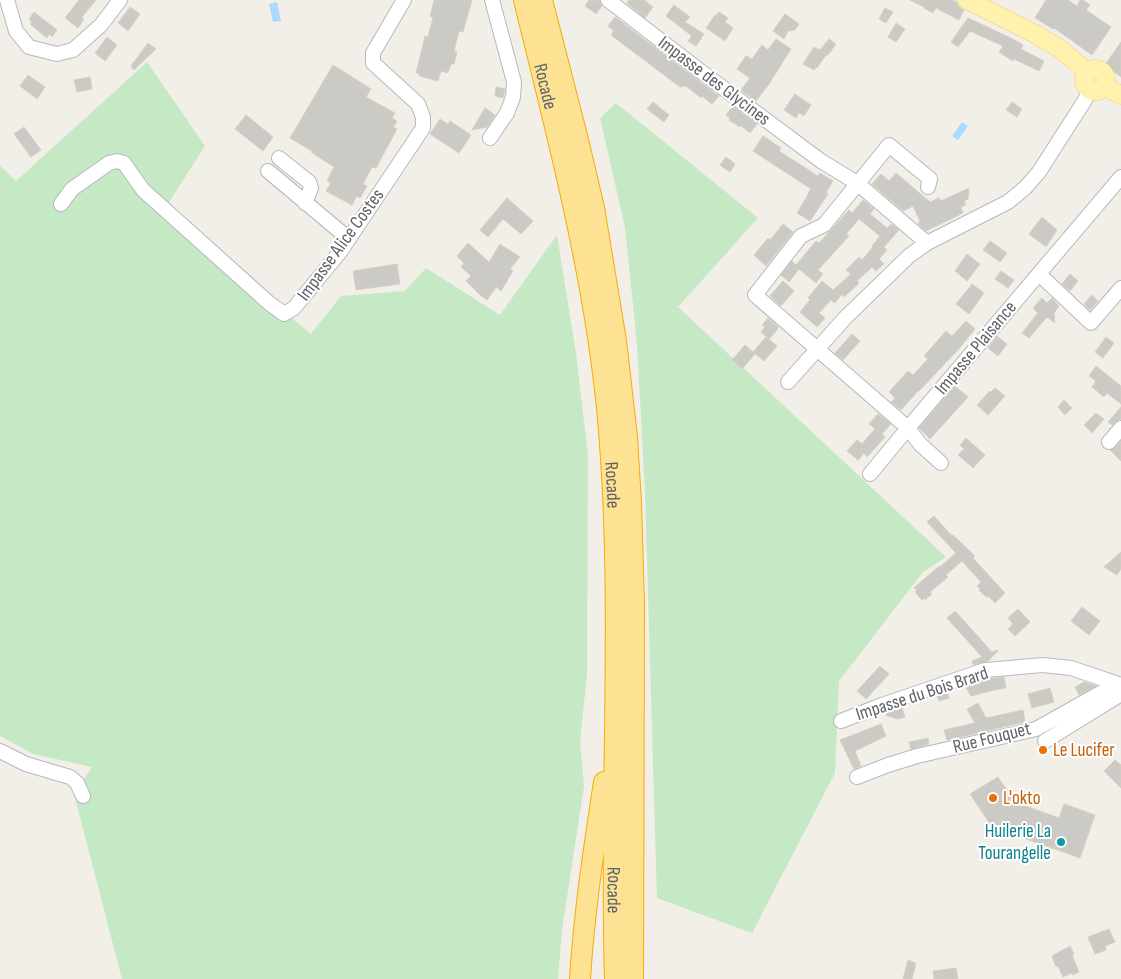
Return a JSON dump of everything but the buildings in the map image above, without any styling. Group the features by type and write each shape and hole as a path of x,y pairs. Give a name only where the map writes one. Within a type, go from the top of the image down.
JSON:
{"highway":[{"name":"Rocade","path":"524,0 554,119 588,279 600,353 609,440 615,591 615,979"},
{"path":"542,0 594,208 616,341 627,437 634,605 632,979"},
{"path":"580,979 584,929 596,835 615,719"}],"main road":[{"path":"967,0 1037,35 1060,49 1088,72 1094,69 1104,73 1106,80 1097,88"},
{"path":"1097,88 1121,95"}],"street":[{"path":"7,0 16,31 29,47 57,54 73,50 101,25 120,0"},
{"name":"Impasse Alice Costes","path":"61,204 72,189 109,163 117,160 124,163 143,190 269,304 284,314 294,308 340,252 423,128 423,116 418,104 373,63 373,53 404,0"},
{"path":"490,138 506,113 513,97 514,89 514,82 492,0"},
{"name":"Impasse des Glycines","path":"608,0 822,161 848,177 927,243"},
{"path":"788,382 845,318 908,256 927,243 1008,202 1024,188 1039,172 1085,100 1097,88"},
{"path":"928,187 930,179 893,140 824,225 801,236 755,295 908,428 920,444 941,463"},
{"path":"279,158 309,182 311,188 305,203"},
{"path":"268,171 348,239"},
{"name":"Impasse Plaisance","path":"870,474 1121,177"},
{"path":"1039,274 1091,323 1121,288"},
{"path":"1109,442 1121,428"},
{"name":"Impasse du Bois Brard","path":"840,721 985,670 1043,665 1062,667 1071,668 1121,685"},
{"name":"Rue Fouquet","path":"857,778 888,765 917,756 1036,729 1102,692 1121,685"},
{"path":"1045,742 1121,694"},
{"path":"0,751 26,764 70,777 77,783 82,796"}],"green space":[{"path":"147,62 205,146 164,210 311,334 341,296 405,291 426,268 500,315 557,235 576,353 588,456 587,674 580,742 584,786 562,930 558,979 122,979 74,794 92,767 33,754 0,736 0,166 16,181"},
{"path":"616,103 758,218 678,307 946,557 923,572 839,681 835,773 752,933 657,898 645,491 637,344 625,227 600,118"}],"water":[{"path":"277,2 281,21 273,22 269,4"},
{"path":"962,122 968,126 958,140 952,136"}],"place":[{"name":"Le Lucifer","path":"1043,750"},
{"name":"L'okto","path":"993,798"},
{"name":"Huilerie La Tourangelle","path":"1061,842"}]}
